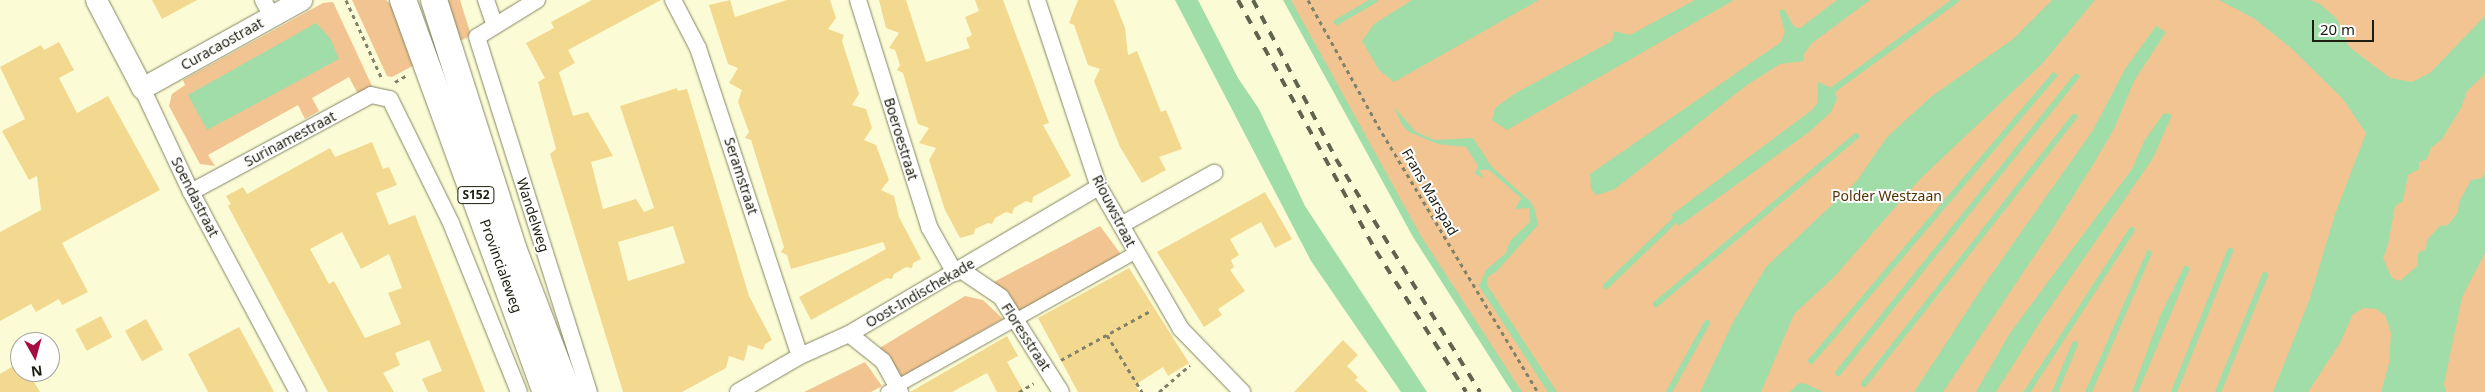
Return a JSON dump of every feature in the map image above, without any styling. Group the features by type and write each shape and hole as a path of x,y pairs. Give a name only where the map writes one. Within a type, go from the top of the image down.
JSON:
{"main road":[{"name":"Provincialeweg","path":"403,0 546,392"},
{"name":"Provincialeweg","path":"434,0 513,248 568,392"}],"street":[{"name":"Soendastraat","path":"96,0 142,88 191,192 298,392"},
{"name":"Curacaostraat","path":"142,88 268,8 301,0"},
{"path":"486,0 494,23 537,0"},
{"name":"Seramstraat","path":"673,0 698,48 800,356"},
{"name":"Boeroestraat","path":"858,0 929,227 958,271"},
{"name":"Riouwstraat","path":"1037,0 1099,187 1135,253 1181,328 1242,392"},
{"name":"Wandelweg","path":"494,23 477,37 590,392"},
{"name":"Surinamestraat","path":"191,192 371,95 390,99"},
{"path":"390,99 451,223 519,392"},
{"path":"1121,225 1214,173"},
{"name":"Oost-Indischekade","path":"740,391 800,356 849,334 1099,187"},
{"path":"849,334 883,361 895,390 1135,253"},
{"name":"Floresstraat","path":"958,271 1001,297 1018,319 1061,392"}],"path":[{"path":"346,0 390,99"},
{"name":"Frans Marspad","path":"1308,0 1378,126 1538,392"},
{"path":"1047,368 1165,302"},
{"path":"1107,336 1142,392"},
{"path":"1159,392 1204,353"}],"green space":[{"path":"352,0 386,0 396,9 418,63 392,77 387,76"},
{"path":"441,0 460,0 470,32 468,37 456,43"},
{"name":"Polder Westzaan","path":"1290,0 2485,0 2485,392 1518,392 1471,323 1352,121"},
{"path":"333,2 373,88 359,96 349,77 312,98 319,111 305,119 298,105 208,155 215,166 200,164 169,106 172,94 185,85 183,80 323,3"},
{"path":"1100,226 1120,253 1116,260 1020,313 992,283"},
{"path":"965,296 983,300 1003,319 900,378 878,349"},
{"path":"865,362 882,386 871,392 804,392"}],"shaded area":[{"path":"1175,0 1198,0 1238,78 1259,109 1305,206 1427,392 1401,392 1311,261"},
{"path":"1283,0 1291,0 1421,236 1522,392 1512,392 1413,237"},
{"path":"1412,0 1539,0 1394,82 1379,70 1362,41 1374,24"},
{"path":"1695,0 1734,0 1507,130 1492,120 1495,108 1514,94 1612,41 1614,31 1630,35"},
{"path":"1837,0 1870,0 1812,43 1803,55 1804,61 1780,64 1747,85 1615,189 1597,195 1591,189 1590,174 1781,42 1785,32 1779,11 1784,9 1794,27 1800,28"},
{"path":"2052,0 2095,0 2042,64 1921,178 1834,277 1794,314 1761,392 1700,392 1733,322 1766,267 1856,182 1887,137 1932,96 2013,39"},
{"path":"2219,0 2310,0 2320,4 2337,19 2348,45 2353,50 2390,78 2412,82 2430,73 2485,16 2485,74 2467,91 2461,108 2442,139 2431,148 2427,159 2419,162 2419,169 2408,175 2403,201 2395,206 2388,245 2383,258 2392,278 2400,281 2417,266 2418,253 2426,249 2427,240 2440,226 2448,225 2458,212 2459,202 2471,180 2482,178 2485,172 2485,253 2462,297 2444,384 2446,392 2381,392 2389,363 2391,333 2385,315 2376,309 2364,308 2353,314 2340,343 2308,392 2273,392 2310,298 2334,217 2366,133 2342,98 2292,49 2255,19"},
{"path":"316,23 330,38 339,59 207,130 188,95"},
{"path":"2156,26 2166,32 2134,81 2114,129 2055,225 1943,392 1914,392 1986,282 2093,130 2125,69"},
{"path":"1818,82 1834,89 1837,99 1831,112 1809,132 1679,226 1671,215 1812,110 1817,103"},
{"path":"1394,107 1416,132 1435,140 1473,138 1492,167 1530,201 1535,210 1538,225 1497,271 1488,277 1487,285 1557,392 1548,392 1479,286 1486,270 1506,253 1510,241 1530,222 1529,208 1515,209 1521,198 1489,170 1479,170 1484,178 1475,174 1478,166 1466,147 1438,144 1409,132 1402,125"},
{"path":"2164,113 2172,115 2153,158 2042,319 1996,392 1976,392 2010,333 2132,169 2144,141"},
{"path":"2148,249 2152,253 2092,392 2085,392"},
{"path":"2185,265 2190,268 2138,392 2132,392 2160,316"},
{"path":"1799,383 1806,384 1823,392 1790,392"}],"building":[{"path":"152,0 197,0 162,19"},
{"path":"592,0 661,0 568,50 575,63 559,72 573,116 588,112 613,156 591,162 603,209 636,199 644,212 654,208 620,106 677,88 678,91 687,89 749,296 772,340 765,344 763,350 748,345 744,361 729,356 726,368 682,392 623,392 550,154 556,149 538,82 545,78 526,43 554,28 551,22","holes":["673,226 685,263 628,281 618,242"]},
{"path":"730,0 735,17 787,0 830,0 836,18 828,29 844,35 842,41 859,94 852,105 866,109 872,128 864,140 876,145 889,180 881,190 894,196 899,217 921,259 913,263 912,268 906,267 894,274 892,279 887,278 811,320 799,297 886,249 883,242 791,269 787,255 781,252 784,247 751,140 745,138 749,132 738,102 742,90 729,83 738,68 728,64 709,5"},
{"path":"879,0 906,0 926,62 970,48 966,38 972,35 965,17 979,11 975,0 1003,0 1049,123 1043,125 1071,176 1033,197 1032,203 1026,201 1014,208 1012,214 1006,212 995,218 992,224 988,223 975,229 974,234 960,238 945,210 929,160 936,148 919,143 929,128 918,124 903,73 897,70 900,65 895,50 889,48 899,33 886,28"},
{"path":"1078,0 1114,0 1125,28 1128,55 1137,51 1161,112 1166,110 1182,149 1159,157 1166,170 1142,183 1120,147 1094,81 1100,69 1088,65 1074,25 1069,23"},
{"path":"59,42 74,70 59,78 77,113 108,96 160,190 62,243 88,292 62,305 59,299 36,312 31,304 0,321 0,232 41,210 37,176 29,180 2,131 25,119 0,67 41,45 44,50"},
{"path":"372,142 383,169 389,167 397,185 376,193 389,225 415,215 485,392 428,392 422,379 442,371 429,340 395,353 400,365 383,373 394,392 328,392 228,206 231,204 226,196 243,187 247,194 330,148 335,157","holes":["342,232 361,269 389,254 402,288 388,293 401,324 365,338 334,281 329,284 310,249"]},
{"path":"1265,192 1292,239 1275,248 1261,222 1230,239 1239,255 1231,260 1234,267 1230,270 1245,291 1218,309 1222,315 1204,327 1157,252"},
{"path":"1129,268 1189,363 1168,376 1163,367 1135,385 1140,392 1078,392 1038,318"},
{"path":"101,316 112,337 87,351 75,330"},
{"path":"146,319 163,350 142,361 125,331"},
{"path":"239,327 274,392 208,392 188,354"},
{"path":"1007,336 1018,356 1007,362 1024,392 997,392 987,373 952,392 910,392"},
{"path":"1343,340 1358,355 1347,366 1358,377 1355,380 1368,392 1294,392"},
{"path":"10,368 10,382 34,382 40,392 0,392 0,374"}],"waterway":[{"path":"1337,22 1375,0"},
{"path":"1834,89 1956,0"},
{"path":"1811,361 2054,75"},
{"path":"1838,373 2076,77"},
{"path":"1864,384 2074,117"},
{"path":"1656,304 1856,136"},
{"path":"1606,286 1675,220"},
{"path":"2027,392 2132,230"},
{"path":"2174,392 2230,251"},
{"path":"2218,392 2265,275"},
{"path":"1669,392 1707,323"},
{"path":"2055,392 2075,344"}],"railway":[{"path":"1238,0 1376,251 1466,392"},
{"path":"1253,0 1336,159 1480,392"}]}
